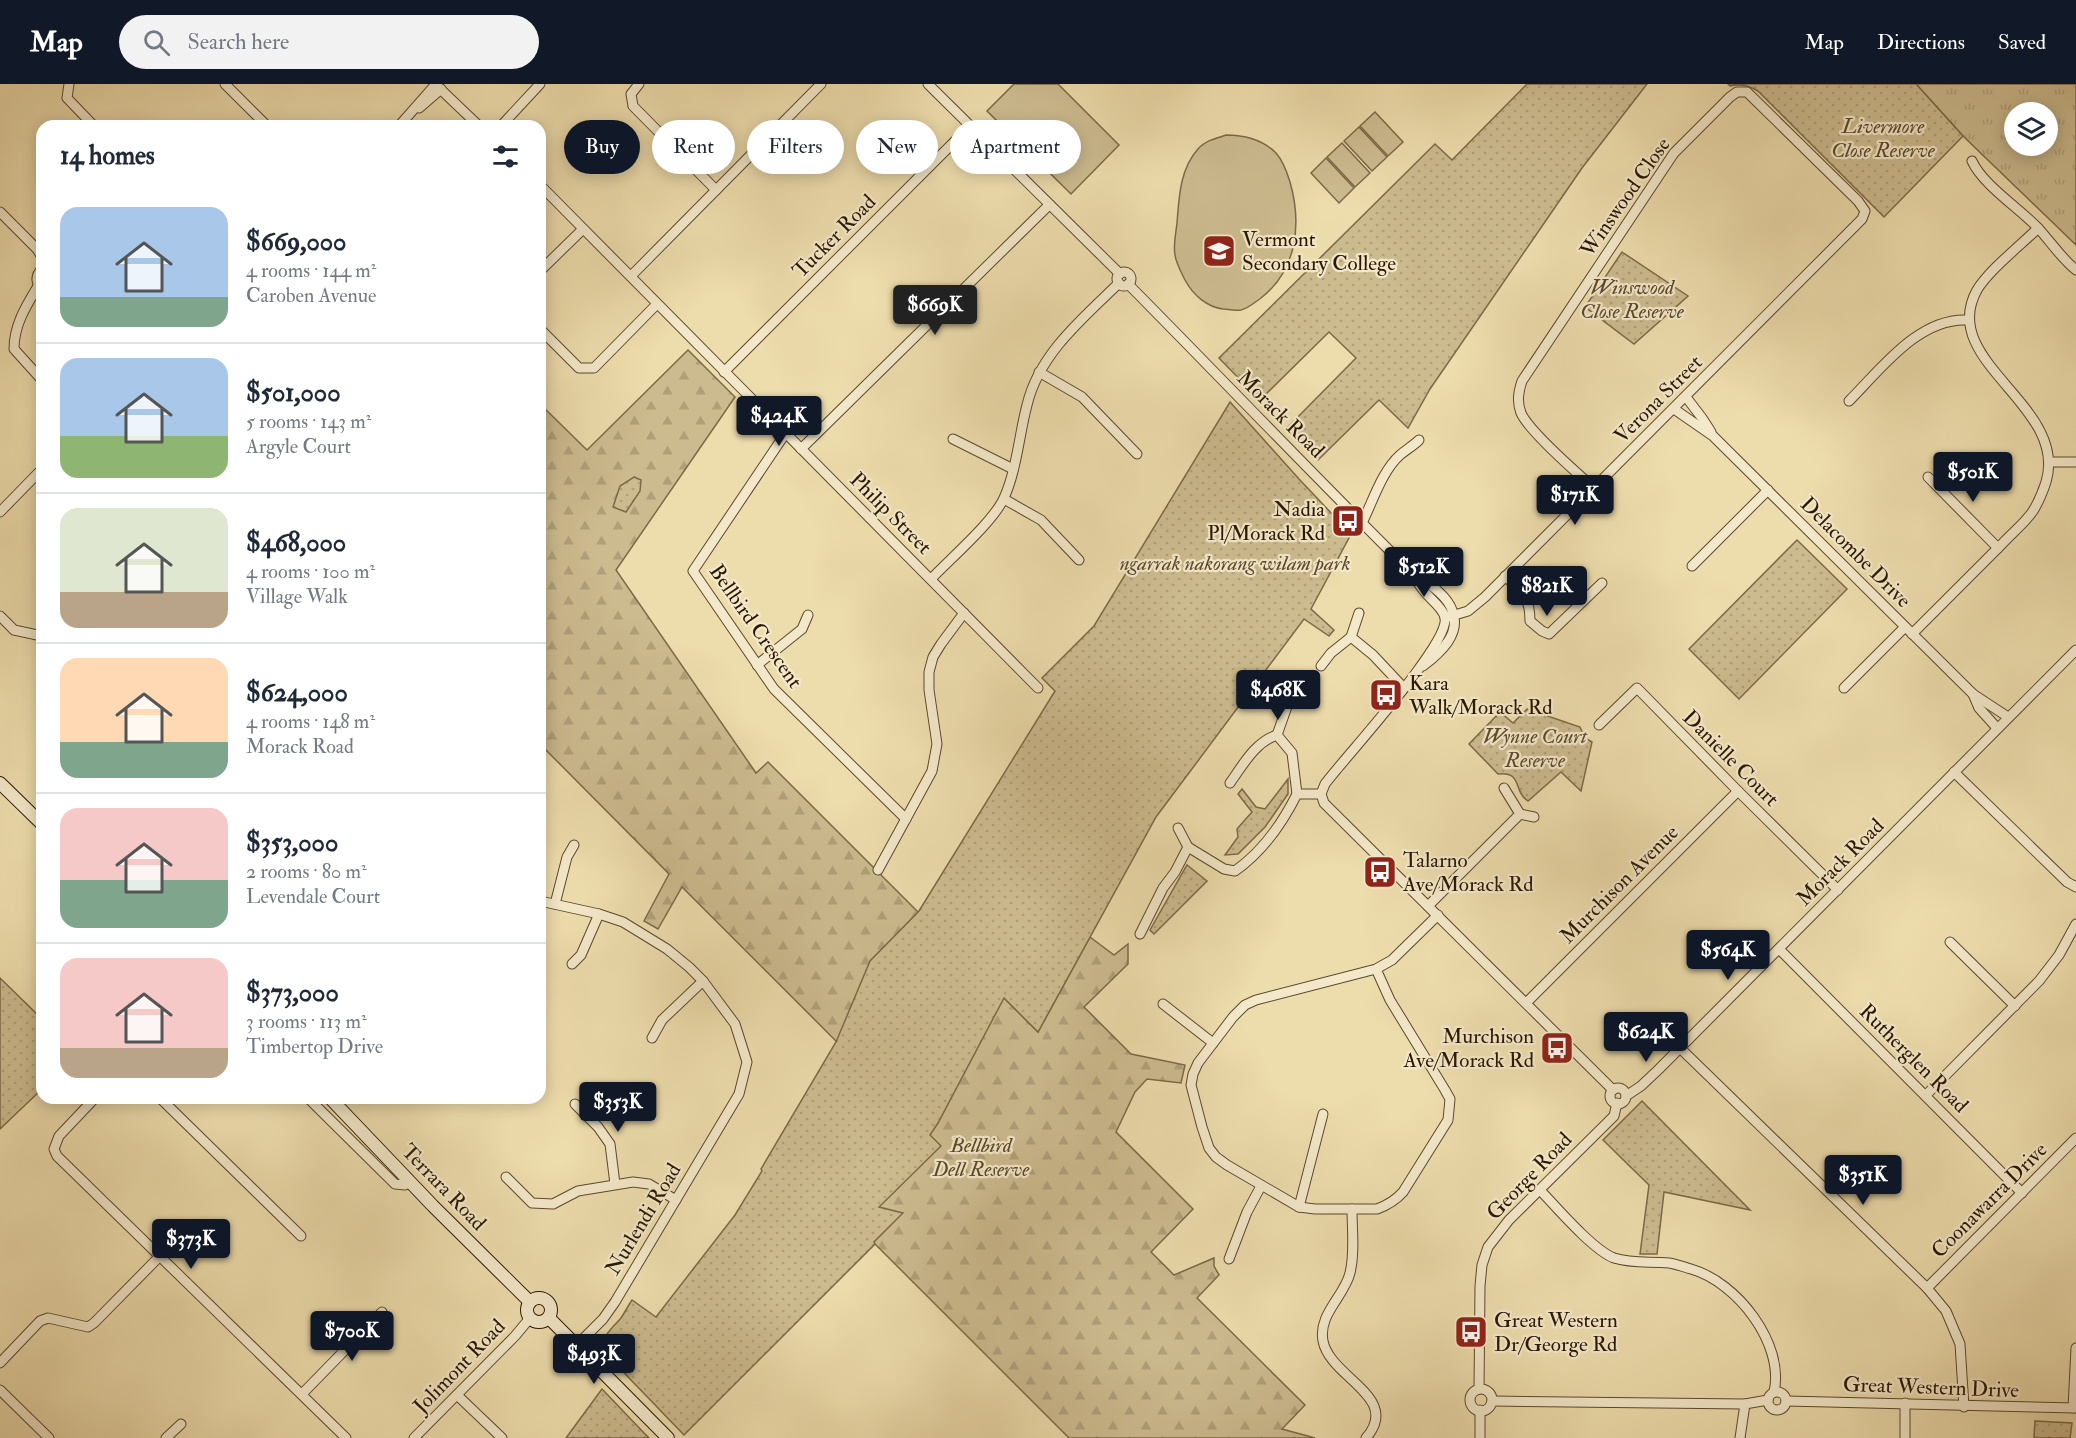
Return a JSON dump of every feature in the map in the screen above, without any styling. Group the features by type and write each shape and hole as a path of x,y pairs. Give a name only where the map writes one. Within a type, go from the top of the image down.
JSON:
{"main road":[{"path":"2,790 36,819"},
{"name":"Terrara Road","path":"336,1104 530,1302"},
{"path":"538,1298 548,1301 552,1309 549,1318 541,1322 530,1318 527,1310 530,1302 538,1298"},
{"path":"549,1318 668,1438"}],"street":[{"path":"69,84 67,98 88,120"},
{"path":"225,84 261,120"},
{"path":"507,120 540,84"},
{"path":"639,84 631,94 633,106 716,190"},
{"path":"631,276 821,84"},
{"name":"Morack Road","path":"928,84 964,120"},
{"path":"405,120 437,86 473,120"},
{"name":"Winswood Close","path":"1594,488 1522,416 1518,394 1522,381 1674,153 1730,97 1741,92 1747,92 1752,96"},
{"name":"Verona Street","path":"1450,617 1468,612 1862,219 1865,211 1858,201 1752,96"},
{"name":"Tucker Road","path":"724,372 950,146"},
{"path":"1972,161 1985,178 2038,228 2068,264 2076,270"},
{"name":"Morack Road","path":"1018,174 1409,569 1418,584 1450,617"},
{"name":"Philip Street","path":"546,191 1038,688"},
{"path":"801,449 1049,205"},
{"path":"0,212 36,248"},
{"path":"1844,688 1998,548 2032,512 2046,482 2049,462 2044,438 2034,419 1978,350 1968,320 1978,290 1989,275 2038,228"},
{"path":"546,265 582,230"},
{"path":"931,579 991,518 1004,499 1027,403 1039,372 1055,347 1122,280"},
{"path":"36,293 25,308 14,336 14,349 36,373"},
{"path":"546,335 579,368 594,368 657,304"},
{"path":"1849,401 1913,338 1936,325 1968,320"},
{"path":"1039,372 1082,397 1137,454"},
{"name":"Delacombe Drive","path":"1686,397 1713,436"},
{"name":"Delacombe Drive","path":"1674,409 1713,436 1973,694 2008,717"},
{"name":"Bellbird Crescent","path":"785,434 693,571 774,689 906,819"},
{"path":"953,440 1013,469"},
{"path":"1362,523 1393,464 1401,454 1412,448 1419,440"},
{"path":"2049,462 2076,462"},
{"path":"0,512 36,475"},
{"path":"1928,477 1998,548"},
{"path":"1692,566 1768,490"},
{"path":"1004,499 1041,520 1079,560"},
{"path":"1504,576 1526,595 1530,609 1530,621 1549,634 1602,583"},
{"path":"878,870 932,771 937,744 929,690 929,672 933,657 963,613"},
{"path":"1321,666 1331,653 1351,638 1359,613"},
{"path":"757,665 802,629 808,615"},
{"path":"0,616 14,630 36,635"},
{"path":"1450,617 1421,668 1331,775 1321,794 1324,803 1613,1089"},
{"path":"1351,638 1373,655 1404,688"},
{"name":"Morack Road","path":"1626,1096 1641,1086 1680,1048 2076,650"},
{"name":"Danielle Court","path":"1599,725 1637,688 1838,890"},
{"name":"Delacombe Drive","path":"1973,694 1979,708 1997,728"},
{"path":"1277,735 1289,701"},
{"path":"1230,783 1258,746 1267,738 1277,735"},
{"path":"1178,828 1188,847 1224,869 1235,871 1247,862 1281,823 1297,794 1292,753 1277,735"},
{"path":"1954,772 2067,882 2076,887"},
{"path":"1504,788 1520,814 1534,817"},
{"name":"Murchison Avenue","path":"1526,1003 1738,791"},
{"path":"1297,794 1321,794"},
{"path":"1428,906 1520,814"},
{"path":"555,904 567,857 574,845"},
{"path":"1140,934 1163,888 1175,872 1188,847"},
{"name":"Nurlendi Road","path":"546,902 623,922 667,949 703,981 735,1024 747,1062 739,1094 615,1302 603,1319 576,1346"},
{"path":"572,964 581,955 598,914"},
{"path":"1376,969 1390,1000 1450,1099 1448,1120 1396,1201 1377,1209 1299,1207 1227,1165 1209,1148 1191,1085 1198,1063 1245,1005 1256,1000 1376,969 1392,960 1438,915"},
{"path":"1926,1095 2039,981 2076,924"},
{"path":"1950,942 2015,1006"},
{"name":"Rutherglen Road","path":"1779,949 2022,1193"},
{"path":"652,1038 662,1020 703,981"},
{"path":"1163,1004 1213,1042"},
{"path":"1680,1048 1927,1288 1946,1311 1960,1344 1964,1407"},
{"path":"1613,1089 1623,1089 1626,1096 1622,1102 1612,1101 1610,1096 1613,1089"},
{"name":"George Road","path":"1479,1389 1479,1286 1488,1247 1498,1233 1614,1116 1617,1103"},
{"path":"89,1104 58,1136 54,1149 57,1156 346,1438"},
{"path":"166,1104 301,1236"},
{"path":"314,1104 395,1184 405,1185 410,1181"},
{"path":"575,1104 598,1127 610,1144 615,1184"},
{"path":"1299,1207 1323,1114"},
{"name":"Coonawarra Drive","path":"1927,1288 2076,1138"},
{"path":"506,1177 532,1203 554,1204 578,1191 633,1182 649,1184 676,1200"},
{"path":"1229,1259 1247,1212 1261,1186"},
{"path":"1492,1401 1745,1404 1771,1396 1782,1393 1786,1401 1783,1407 1776,1410 1770,1407 1771,1396 1775,1384 1774,1365 1768,1341 1737,1296 1716,1280 1694,1269 1668,1263 1640,1263 1613,1257 1594,1245 1540,1190"},
{"path":"1352,1209 1353,1248 1350,1273 1327,1314 1322,1339 1332,1362 1362,1388 1374,1404 1376,1418 1366,1438"},
{"path":"0,1363 40,1321 48,1318 88,1327 94,1323 159,1257"},
{"path":"302,1394 382,1312"},
{"name":"Jolimont Road","path":"414,1438 530,1318"},
{"path":"2074,1408 2076,1348"},
{"path":"1479,1389 1489,1392 1492,1401 1488,1408 1479,1410 1474,1408 1470,1401 1473,1392 1479,1389"},
{"path":"0,1390 44,1437"},
{"path":"457,1395 502,1438"},
{"name":"Great Western Drive","path":"1786,1401 2074,1408"},
{"path":"1905,1403 1905,1438"},
{"path":"1740,1438 1745,1404"},
{"path":"1479,1410 1480,1438"},
{"path":"166,1438 181,1424"}],"green space":[{"path":"1014,84 1058,84 1119,145 1071,194 1051,174 1081,174 1081,120 996,120 987,111"},
{"path":"1527,84 1647,84 1582,168 1430,389 1408,428 1379,400 1318,460 1287,428 1356,358 1329,332 1260,400 1219,358 1435,144 1452,160"},
{"name":"Livermore Close Reserve","path":"1728,84 1916,84 1963,136 1884,217 1758,91 1748,86"},
{"path":"1916,84 2076,84 2076,245 1963,136"},
{"path":"1375,112 1403,142 1388,156 1360,126"},
{"path":"1359,127 1387,157 1372,171 1344,141"},
{"path":"1226,135 1253,139 1265,144 1276,153 1289,178 1296,214 1294,245 1282,274 1261,298 1247,308 1239,310 1217,308 1196,295 1182,274 1174,251 1180,193 1187,165 1201,146"},
{"path":"1342,143 1370,173 1355,187 1327,157"},
{"path":"1326,158 1354,188 1339,203 1311,173"},
{"name":"Winswood Close Reserve","path":"1622,252 1688,296 1634,344 1585,307"},
{"name":"Bellbird Dell Reserve","path":"688,350 735,397 616,570 756,773 768,762 1038,1032 1090,937 1114,955 1128,944 1128,964 1084,1007 1131,1054 1185,1065 1181,1083 1147,1079 1135,1092 1116,1132 1193,1209 1151,1252 1174,1275 1214,1258 1214,1266 1219,1275 1197,1298 1305,1405 1282,1429 1315,1438 1069,1438 875,1244 765,1166 838,1043 682,887 658,929 644,921 669,874 546,750 546,410 587,450"},
{"name":"ngarrak nakorang wilam park","path":"1230,402 1351,534 1311,609 1334,630 1329,636 1304,619 1156,817 1038,1032 1004,998 930,1135 941,1146 879,1207 903,1213 874,1242 875,1244 684,1435 605,1353 603,1343 605,1338 632,1300 656,1317 735,1215 836,1042 870,961 919,911 1055,691 1042,678 1094,626"},
{"path":"634,477 641,480 640,491 626,512 613,507 620,486"},
{"path":"1797,540 1847,589 1739,699 1689,649"},
{"name":"Wynne Court Reserve","path":"1527,709 1580,727 1585,738 1592,742 1581,791 1561,772 1528,801 1520,793 1515,779 1506,774 1498,774 1469,744 1500,712 1513,723"},
{"path":"1288,779 1288,794 1265,827 1238,854 1225,855 1238,837 1237,829 1252,812 1238,794 1242,789 1256,807 1265,809"},
{"path":"1187,865 1207,881 1154,934 1150,930"},
{"path":"0,978 36,1013 36,1095 0,1129"},
{"path":"1642,1101 1750,1210 1664,1192 1657,1254 1640,1254 1649,1185 1603,1140"},
{"path":"602,1389 644,1433 649,1438 566,1438"},
{"path":"2035,1421 2072,1423 2070,1438 2034,1438"}],"place":[{"name":"Vermont Secondary College","path":"1219,251"},
{"name":"Nadia Pl/Morack Rd","path":"1348,521"},
{"name":"Kara Walk/Morack Rd","path":"1386,695"},
{"name":"Talarno Ave/Morack Rd","path":"1380,872"},
{"name":"Murchison Ave/Morack Rd","path":"1557,1048"},
{"name":"Great Western Dr/George Rd","path":"1471,1332"}]}
